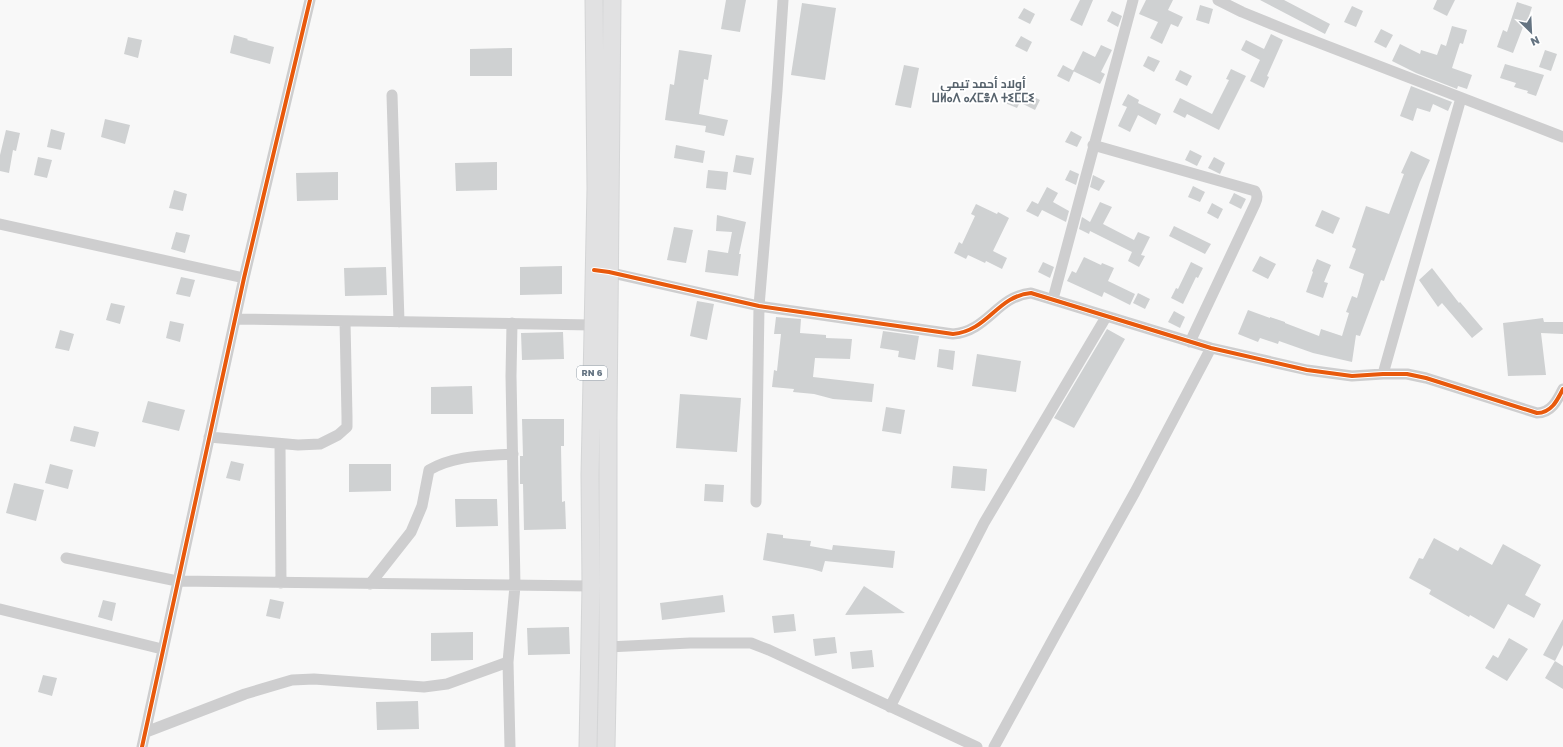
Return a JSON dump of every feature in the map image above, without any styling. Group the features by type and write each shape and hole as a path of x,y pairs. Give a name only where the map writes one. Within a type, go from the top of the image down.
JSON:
{"main road":[{"name":"RN 6","path":"588,747 591,586 590,475 592,325 602,271 596,189 594,0"},
{"name":"RN 6","path":"606,747 608,647 602,271 612,0"}],"street":[{"path":"142,747 162,649 244,278 310,0"},
{"path":"756,502 759,306 784,0"},
{"path":"1053,299 1133,0"},
{"path":"1218,0 1242,12 1296,34 1563,137"},
{"path":"392,95 399,322"},
{"path":"1383,374 1460,98"},
{"path":"1093,145 1255,191 1256,193 1256,204 1190,342"},
{"path":"0,224 244,278"},
{"path":"602,271 759,306 953,334 964,333 976,327 1009,300 1022,294 1031,293 1212,348 1307,370 1352,376 1407,374 1426,378 1536,414 1548,411 1560,401 1563,389"},
{"path":"890,707 984,523 1106,317"},
{"path":"235,319 592,325"},
{"path":"209,437 298,445 320,444 338,436 347,427 345,321"},
{"path":"510,747 508,662 515,586 511,376 512,323"},
{"path":"994,747 1135,492 1212,348"},
{"path":"280,444 281,583"},
{"path":"370,584 411,532 422,506 429,470 449,460 513,454"},
{"path":"66,558 177,581 591,586"},
{"path":"0,609 162,649"},
{"path":"608,647 690,643 751,643 976,747"},
{"path":"146,732 245,694 292,680 314,679 424,687 447,684 508,662"}],"building":[{"path":"726,0 746,0 740,32 721,29"},
{"path":"1080,0 1093,0 1082,26 1070,20"},
{"path":"1146,0 1173,0 1168,10 1183,17 1178,27 1171,24 1162,44 1150,38 1158,22 1139,14"},
{"path":"1260,0 1284,0 1330,24 1325,34"},
{"path":"1437,0 1455,0 1447,16 1433,9"},
{"path":"1517,2 1532,7 1525,28 1523,27 1513,53 1497,47 1503,30 1507,32"},
{"path":"802,3 836,8 825,80 791,75"},
{"path":"1200,5 1213,9 1209,24 1196,20"},
{"path":"1352,6 1363,11 1356,27 1344,22"},
{"path":"1024,8 1035,14 1030,24 1018,18"},
{"path":"1112,11 1122,16 1118,27 1107,21"},
{"path":"1452,26 1467,30 1463,44 1460,43 1452,68 1472,75 1467,89 1458,86 1457,89 1416,73 1392,61 1400,44 1420,54 1421,50 1437,55 1441,44 1446,46"},
{"path":"1381,29 1393,35 1386,48 1374,42"},
{"path":"1271,34 1283,40 1267,76 1269,77 1264,88 1250,81 1260,60 1241,50 1246,40 1264,49"},
{"path":"234,35 274,47 270,64 230,53"},
{"path":"1021,36 1032,42 1027,52 1015,46"},
{"path":"128,37 142,40 138,58 124,54"},
{"path":"1101,45 1112,50 1101,72 1105,74 1100,84 1073,71 1083,51 1095,57"},
{"path":"512,48 512,76 470,76 470,49"},
{"path":"679,50 712,55 708,80 704,79 699,114 728,120 724,136 705,132 706,126 665,120 670,84 674,85"},
{"path":"1545,50 1557,54 1551,71 1539,67"},
{"path":"1148,56 1160,61 1154,72 1143,66"},
{"path":"1505,64 1544,75 1536,96 1527,93 1528,91 1514,87 1516,83 1500,78"},
{"path":"904,65 919,68 911,108 895,105"},
{"path":"1063,65 1074,71 1069,82 1057,76"},
{"path":"1231,69 1246,76 1219,130 1187,114 1185,118 1173,112 1180,98 1212,114 1229,80 1226,79"},
{"path":"1180,70 1192,76 1187,86 1175,80"},
{"path":"1411,86 1452,102 1448,111 1433,104 1430,112 1417,108 1413,121 1400,116"},
{"path":"1010,92 1022,98 1017,108 1005,103"},
{"path":"1028,94 1040,100 1035,110 1023,104"},
{"path":"1128,94 1139,100 1138,103 1161,114 1156,125 1138,115 1130,132 1118,126 1127,107 1122,105"},
{"path":"105,119 130,125 125,144 101,137"},
{"path":"51,129 65,133 61,150 47,147"},
{"path":"6,130 20,133 16,151 13,150 9,173 0,171 0,155"},
{"path":"1071,131 1082,137 1077,147 1065,142"},
{"path":"676,145 705,151 703,163 674,158"},
{"path":"1190,150 1202,156 1197,166 1185,160"},
{"path":"1411,151 1430,160 1420,182 1384,281 1381,280 1360,336 1356,335 1352,362 1313,353 1279,341 1278,344 1260,338 1258,342 1238,334 1248,310 1285,322 1319,336 1321,329 1342,336 1349,313 1346,312 1352,296 1357,298 1364,274 1349,268 1356,249 1352,247 1366,206 1389,214 1404,174 1401,173"},
{"path":"736,155 754,158 751,175 733,172"},
{"path":"38,157 52,160 47,178 34,175"},
{"path":"1214,157 1225,163 1220,174 1208,168"},
{"path":"497,162 497,190 456,191 455,163"},
{"path":"708,170 728,172 726,190 706,188"},
{"path":"1070,170 1079,174 1076,185 1065,180"},
{"path":"338,172 338,200 297,201 296,173"},
{"path":"1093,175 1105,181 1099,191 1090,187"},
{"path":"1193,186 1205,192 1200,202 1188,197"},
{"path":"1047,187 1058,193 1053,202 1069,211 1066,222 1042,210 1038,217 1026,211 1032,201 1038,204"},
{"path":"174,190 187,194 183,211 169,208"},
{"path":"1234,193 1246,199 1241,209 1229,203"},
{"path":"1100,202 1112,207 1103,224 1134,240 1138,232 1150,237 1141,255 1145,256 1139,267 1128,261 1132,252 1090,231 1089,234 1079,229 1082,217 1090,222"},
{"path":"1212,203 1223,209 1218,219 1207,213"},
{"path":"976,204 997,214 998,212 1009,218 993,251 1007,258 1002,269 986,261 985,263 968,255 966,259 954,253 959,242 962,244 975,216 971,214"},
{"path":"1322,210 1340,218 1333,234 1315,226"},
{"path":"717,215 746,222 739,254 741,254 738,276 705,272 708,250 728,253 732,232 716,231"},
{"path":"1174,226 1211,244 1205,254 1169,236"},
{"path":"674,227 693,230 686,263 667,260"},
{"path":"176,232 190,235 185,253 171,249"},
{"path":"1260,256 1276,264 1268,279 1252,271"},
{"path":"1084,257 1101,265 1102,263 1114,268 1108,281 1135,294 1130,305 1104,292 1102,297 1067,281 1072,271 1076,273"},
{"path":"1317,259 1331,265 1324,282 1328,283 1323,298 1306,292"},
{"path":"1043,262 1054,267 1050,278 1038,272"},
{"path":"1191,262 1203,268 1198,278 1196,277 1183,304 1171,298 1176,288 1178,289"},
{"path":"562,266 562,294 520,295 520,267"},
{"path":"386,267 387,295 345,296 344,268"},
{"path":"1432,268 1459,303 1460,302 1483,329 1472,338 1442,303 1438,307 1419,280"},
{"path":"181,277 195,280 190,297 176,294"},
{"path":"1138,293 1150,299 1145,309 1133,303"},
{"path":"697,301 714,304 707,340 690,336"},
{"path":"111,303 125,306 120,324 106,320"},
{"path":"1174,311 1185,317 1180,328 1168,322"},
{"path":"776,317 801,319 800,333 826,335 826,338 852,339 850,359 815,358 813,377 874,384 872,402 833,399 814,394 793,392 794,389 772,387 774,370 777,371 781,334 774,334"},
{"path":"1543,318 1544,322 1563,322 1563,334 1541,333 1546,375 1508,376 1503,323"},
{"path":"170,321 184,324 180,342 166,338"},
{"path":"1107,329 1125,339 1074,428 1054,418"},
{"path":"60,330 74,334 69,351 55,348"},
{"path":"883,331 919,336 915,360 898,357 899,351 880,348"},
{"path":"563,332 564,359 522,360 521,333"},
{"path":"939,349 955,351 953,370 937,367"},
{"path":"977,354 1021,361 1016,392 972,386"},
{"path":"472,386 473,414 431,414 431,387"},
{"path":"680,394 741,398 737,452 676,448"},
{"path":"148,401 185,410 179,431 142,422"},
{"path":"886,407 905,410 901,434 882,431"},
{"path":"522,419 564,419 564,446 561,446 562,502 565,501 566,529 524,530 523,484 520,484 520,456 523,456"},
{"path":"74,426 99,432 95,447 70,441"},
{"path":"231,461 244,464 240,481 226,478"},
{"path":"50,464 73,470 68,489 45,483"},
{"path":"349,464 391,464 391,491 349,492"},
{"path":"953,466 987,469 985,491 951,488"},
{"path":"14,483 44,490 36,521 6,513"},
{"path":"705,484 724,485 723,502 704,501"},
{"path":"455,499 497,499 498,526 456,527"},
{"path":"767,533 783,535 783,538 811,541 810,546 832,550 833,545 895,551 893,568 825,561 822,572 763,560"},
{"path":"1434,538 1458,551 1460,547 1492,565 1503,544 1541,565 1525,595 1541,604 1534,618 1508,604 1494,629 1470,615 1469,617 1429,594 1431,590 1409,578 1419,558 1423,559"},
{"path":"864,586 905,613 845,615"},
{"path":"723,595 725,612 662,620 660,603"},
{"path":"270,599 284,602 280,619 266,616"},
{"path":"103,600 116,603 112,621 98,617"},
{"path":"794,614 796,631 774,633 772,616"},
{"path":"1563,619 1563,645 1555,661 1543,655"},
{"path":"569,627 570,654 528,655 527,628"},
{"path":"473,632 473,660 431,661 431,633"},
{"path":"835,637 837,653 815,656 813,639"},
{"path":"1509,638 1528,649 1507,681 1485,668 1493,655 1498,658"},
{"path":"872,650 874,667 852,669 850,652"},
{"path":"1555,661 1563,666 1563,689 1545,678"},
{"path":"43,675 57,678 52,696 38,692"},
{"path":"418,701 419,729 377,730 376,702"}],"cycle path":[{"path":"142,747 244,278 310,0"},
{"path":"594,270 609,272 759,306 953,334 965,332 975,327 1009,300 1031,293 1211,348 1307,370 1352,376 1407,374 1426,378 1537,413 1550,409 1556,402 1563,389"}],"district":[{"name":"أولاد أحمد تيمي ⵡⵍⴰⴷ ⴰⵃⵎⴻⴷ ⵜⵉⵎⵎⵉ","path":"983,91"}]}
